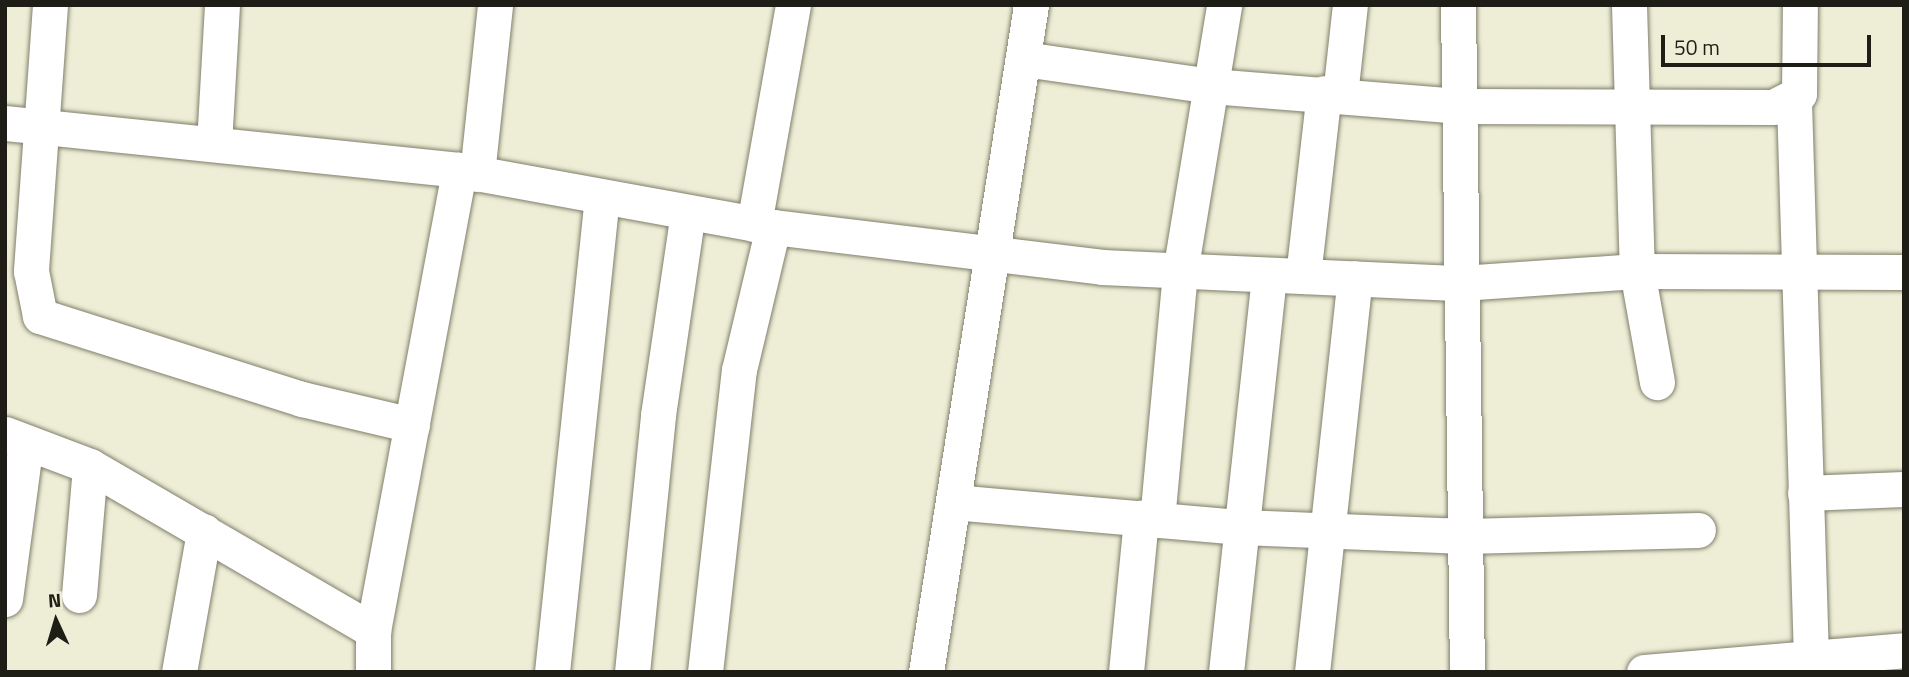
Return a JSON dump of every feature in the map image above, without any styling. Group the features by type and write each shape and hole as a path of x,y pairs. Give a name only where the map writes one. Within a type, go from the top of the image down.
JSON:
{"street":[{"path":"50,5 31,271 40,316 302,399 412,425"},
{"path":"214,144 222,5"},
{"path":"373,672 373,631 412,425 468,172 495,5"},
{"path":"705,672 739,370 764,226 793,5"},
{"path":"926,672 1031,5"},
{"path":"1126,672 1149,519 1180,272 1223,5"},
{"path":"1226,672 1241,527 1286,275 1332,94 1350,5"},
{"path":"1458,5 1467,672"},
{"path":"1629,5 1629,109 1637,271 1657,382"},
{"path":"1800,5 1802,64 1794,102 1811,658"},
{"path":"1024,58 1210,86 1458,106 1629,109 1794,102"},
{"path":"5,123 468,172 764,226 993,257 1180,272 1461,283 1637,271 1904,272"},
{"path":"552,672 602,197"},
{"path":"632,672 658,415 688,212"},
{"path":"1312,672 1331,531 1354,278"},
{"path":"5,598 16,438 90,466 373,631"},
{"path":"79,596 90,466"},
{"path":"1805,493 1904,489"},
{"path":"953,502 1241,527 1331,531 1465,536 1698,530"},
{"path":"179,672 204,531"},
{"path":"1644,672 1904,650"}]}
